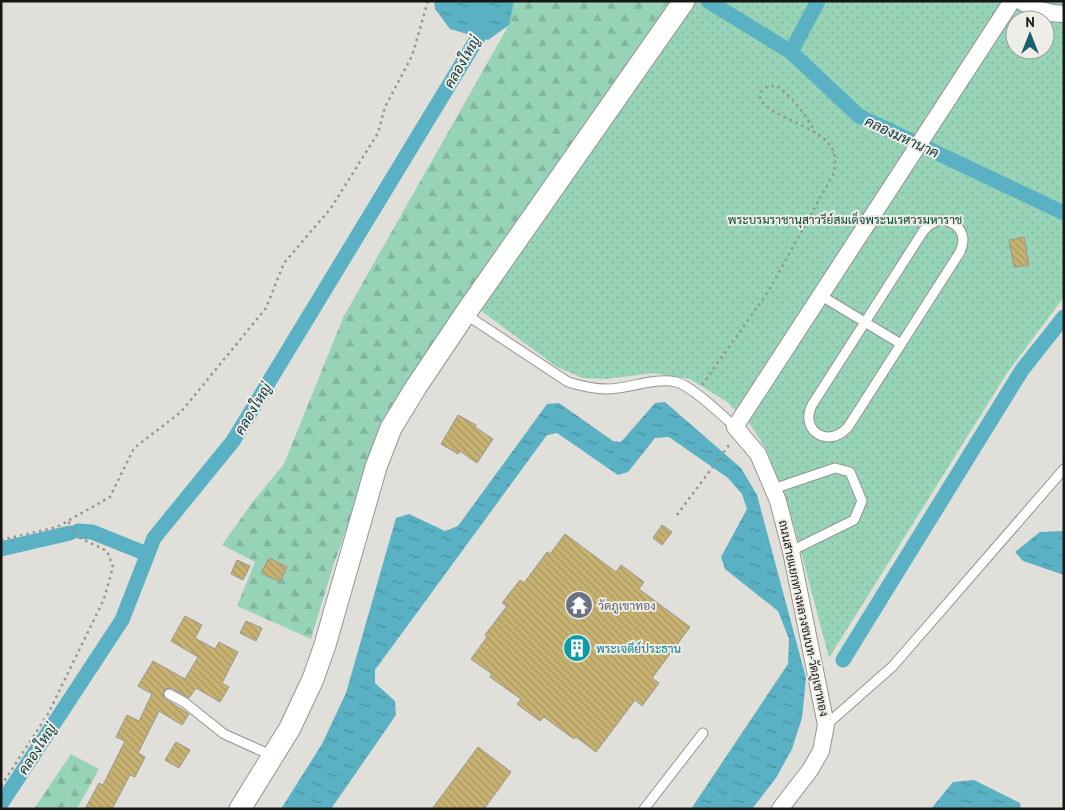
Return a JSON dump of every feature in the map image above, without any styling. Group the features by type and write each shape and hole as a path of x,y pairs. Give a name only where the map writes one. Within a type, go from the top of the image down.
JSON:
{"street":[{"path":"240,809 290,728 313,679 325,645 376,466 391,428 465,314 684,1"},
{"path":"735,427 1012,1"},
{"path":"1021,1 1056,14 1064,14"},
{"name":"ถนนสายแยกทางหลวงชนบท-วัดภูเขาทอง","path":"735,427 758,454 778,501 791,551 826,725 821,751 810,770 780,809"}],"lane":[{"path":"939,220 951,222 960,229 964,241 963,246 844,432 833,437 821,436 812,428 809,422 809,410 865,322 929,225 939,220"},
{"path":"820,295 901,344"},
{"path":"465,314 568,382 582,387 607,389 660,382 676,382 690,389 735,427"},
{"path":"773,489 835,468 850,472 862,502 854,520 791,551"},
{"path":"826,725 893,666 1064,469"},
{"path":"169,694 184,702 224,734 273,756"},
{"path":"644,809 703,733"}],"path":[{"path":"1,540 57,527 110,497 134,448 181,412 266,308 284,263 331,208 378,133 385,107 412,56 428,1"},
{"path":"696,394 768,292 834,173 835,157 828,143 815,133 765,107 760,99 761,92 768,86 778,86 811,122 815,133"},
{"path":"677,515 728,446"},
{"path":"1,786 48,714 104,599 113,567 107,551 78,537 68,520"}],"green space":[{"name":"พระบรมราชานุสาวรีย์สมเด็จพระนเรศวรมหาราช","path":"514,1 1064,1 1064,297 1007,373 829,658 794,525 766,449 750,424 727,402 690,379 653,373 607,379 583,378 557,367 468,301 343,318 509,25"},
{"path":"514,1 668,1 468,301 362,486 333,566 311,639 237,606 255,562 222,545 252,503 284,464 343,318 509,25"},
{"path":"71,754 99,769 77,809 34,809"}],"water":[{"path":"434,1 514,1 509,25 488,40 450,29 435,9"},
{"path":"665,402 741,468 757,495 806,678 802,718 792,749 776,778 752,809 691,809 788,664 789,639 778,611 725,569 721,557 747,509 742,494 728,478 669,437 655,438 628,472 618,475 557,433 547,435 375,670 375,683 395,701 396,715 331,809 281,809 322,744 346,693 396,518 409,514 445,531 458,526 547,404 559,403 613,441 621,442 655,403"},
{"path":"1064,531 1064,575 1023,561 1015,552 1040,532"},
{"path":"974,780 1020,803 1021,809 931,809 953,782"}],"building":[{"path":"1024,237 1029,265 1014,267 1009,240"},
{"path":"458,415 476,425 475,427 493,439 477,463 460,451 458,454 441,444"},
{"path":"662,525 672,532 662,545 653,538"},
{"name":"พระเจดีย์ประธาน","path":"565,534 616,572 621,565 644,582 639,589 690,627 652,678 659,683 642,706 635,700 596,752 544,717 540,721 517,704 521,699 490,677 492,674 471,659 487,637 485,635 507,606 502,603 520,580 524,583 547,552 550,554"},
{"path":"269,558 287,567 280,582 261,573"},
{"path":"237,560 250,566 243,580 231,574"},
{"path":"185,616 202,625 195,638 215,649 219,642 238,652 222,683 229,687 220,702 196,688 189,698 171,688 165,689 164,698 189,714 182,725 159,711 138,753 145,757 135,777 130,775 112,809 85,809 99,783 103,785 125,741 116,737 127,715 139,721 152,694 138,686 153,661 185,679 198,657 171,641"},
{"path":"246,621 262,628 256,641 240,633"},
{"path":"176,742 190,750 179,768 165,760"},
{"path":"478,747 511,772 484,809 432,809"}],"waterway":[{"name":"คลองใหญ่","path":"1,804 122,620 154,538 233,441 480,34 482,1"},
{"name":"คลองมหานาค","path":"708,1 791,52 859,116 1064,213"},
{"path":"791,52 818,1"},
{"path":"843,660 1022,370 1064,317"},
{"path":"78,531 92,532 147,554"},
{"path":"1,549 70,533"}],"place":[{"name":"วัดภูเขาทอง","path":"579,605"},
{"name":"พระเจดีย์ประธาน","path":"577,648"}]}
